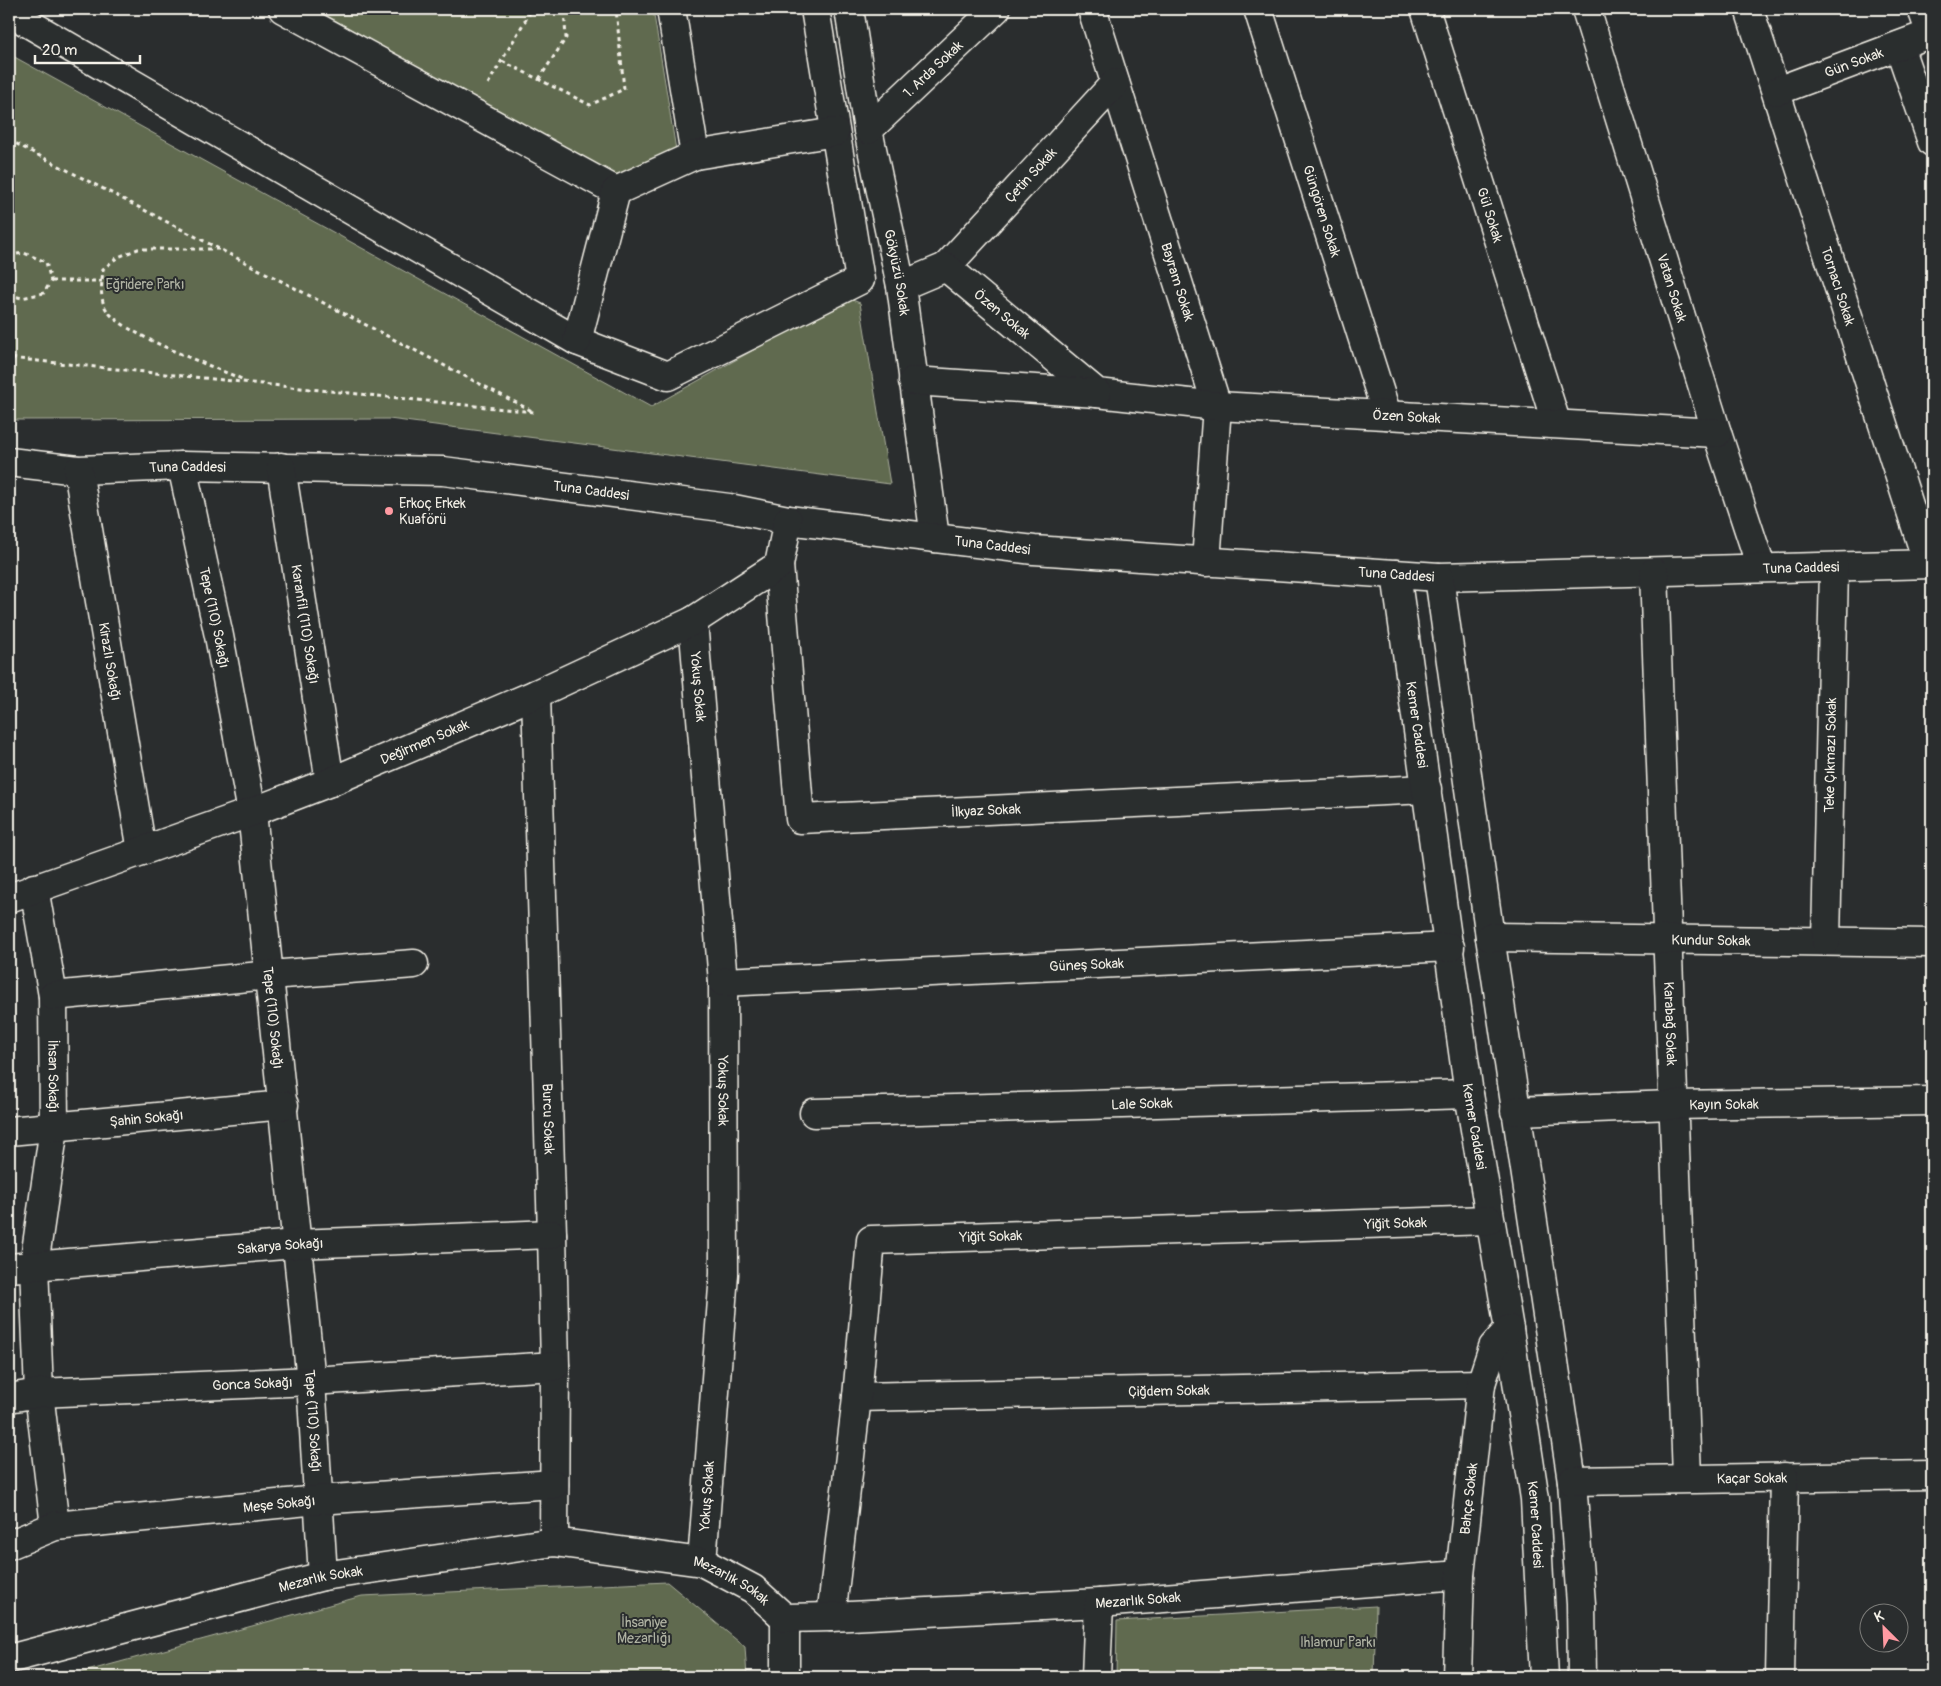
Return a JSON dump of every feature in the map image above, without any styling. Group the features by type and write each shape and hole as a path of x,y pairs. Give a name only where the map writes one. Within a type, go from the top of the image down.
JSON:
{"street":[{"path":"283,9 616,191"},
{"path":"671,9 695,155"},
{"path":"9,12 577,341 668,376 860,280 815,9"},
{"name":"Gökyüzü Sokak","path":"849,9 868,130 901,286 935,538"},
{"name":"1. Arda Sokak","path":"868,130 996,9"},
{"name":"Bayram Sokak","path":"1092,9 1217,406 1206,562"},
{"name":"Güngören Sokak","path":"1258,9 1387,415"},
{"name":"Gül Sokak","path":"1425,9 1556,422"},
{"name":"Vatan Sokak","path":"1586,9 1717,433 1761,567"},
{"name":"Tornacı Sokak","path":"1749,9 1930,564"},
{"name":"Gün Sokak","path":"1776,91 1899,46 1928,25"},
{"path":"1899,46 1932,142"},
{"name":"Çetin Sokak","path":"946,267 1114,83"},
{"path":"616,191 695,155 835,132"},
{"path":"577,341 616,191"},
{"path":"901,286 946,267"},
{"name":"Özen Sokak","path":"946,267 1097,393"},
{"name":"Özen Sokak","path":"913,381 1097,393 1217,406 1556,422 1717,433"},
{"name":"Tuna Caddesi","path":"9,462 67,469"},
{"name":"Tuna Caddesi","path":"9,472 182,466 443,470 730,508 788,520 1034,550 1440,577 1930,564"},
{"name":"Tepe (110) Sokağı","path":"182,466 219,636 252,812 284,1105 296,1244 311,1381 323,1576"},
{"name":"Karanfil (110) Sokağı","path":"281,467 330,782"},
{"name":"Kirazlı Sokağı","path":"67,469 142,851"},
{"path":"778,565 788,520"},
{"name":"Değirmen Sokak","path":"9,898 252,812 330,782 536,694 693,620 778,565"},
{"name":"İlkyaz Sokak","path":"778,565 800,819 1427,789"},
{"name":"Teke Çıkmazı Sokak","path":"1826,941 1834,568"},
{"name":"Karabağ Sokak","path":"1654,572 1687,1477"},
{"name":"Kemer Caddesi","path":"1396,574 1450,947 1469,1094 1509,1329 1535,1499 1544,1677"},
{"path":"1440,577 1515,1111 1572,1480 1581,1604 1582,1677"},
{"name":"Yokuş Sokak","path":"693,620 723,982 724,1274 702,1562"},
{"name":"Burcu Sokak","path":"536,694 555,1366 554,1542"},
{"name":"İhsan Sokağı","path":"34,888 53,996 54,1128 22,1266 55,1526"},
{"name":"Kundur Sokak","path":"1490,937 1932,943"},
{"name":"Güneş Sokak","path":"723,982 1450,947"},
{"path":"53,996 270,975 414,964"},
{"name":"Lale Sokak","path":"814,1113 1469,1094"},
{"name":"Kayın Sokak","path":"1515,1111 1672,1105 1932,1101"},
{"name":"Şahin Sokağı","path":"9,1131 284,1105"},
{"name":"Yiğit Sokak","path":"831,1617 857,1397 871,1240 1489,1220"},
{"name":"Sakarya Sokağı","path":"22,1266 296,1244 552,1234"},
{"name":"Bahçe Sokak","path":"1457,1677 1460,1574 1481,1384 1493,1347 1509,1329"},
{"name":"Gonca Sokağı","path":"9,1398 39,1393 311,1381 555,1366"},
{"name":"Çiğdem Sokak","path":"857,1397 1481,1384"},
{"name":"Kaçar Sokak","path":"1572,1480 1932,1475"},
{"path":"1780,1677 1784,1476"},
{"name":"Meşe Sokağı","path":"9,1546 55,1526 318,1500 554,1484"},
{"name":"Mezarlık Sokak","path":"9,1659 323,1576 554,1542 702,1562 753,1589 785,1618 1099,1603 1460,1574"},
{"path":"1096,1677 1099,1603"},
{"path":"785,1618 785,1677"}],"path":[{"path":"472,112 532,9"},
{"path":"539,79 566,38 564,9"},
{"path":"502,61 590,105 624,89 616,9"},
{"path":"9,140 534,412 9,358"},
{"path":"219,249 138,249 118,257 103,269 100,292 108,313 131,331 249,382"},
{"path":"9,254 24,253 46,262 52,281"},
{"path":"52,281 102,281"},
{"path":"9,295 22,298 44,293 52,281"}],"green space":[{"path":"315,9 653,9 676,150 612,176"},
{"name":"Eğridere Parkı","path":"9,54 651,407 847,298 860,303 890,484 389,419 9,420"},
{"name":"İhsaniye Mezarlığı","path":"667,1582 745,1647 747,1677 65,1677 362,1596"},
{"name":"Ihlamur Parkı","path":"1376,1606 1374,1677 1116,1677 1117,1621"}],"place":[{"name":"Erkoç Erkek Kuaförü","path":"389,511"}]}
